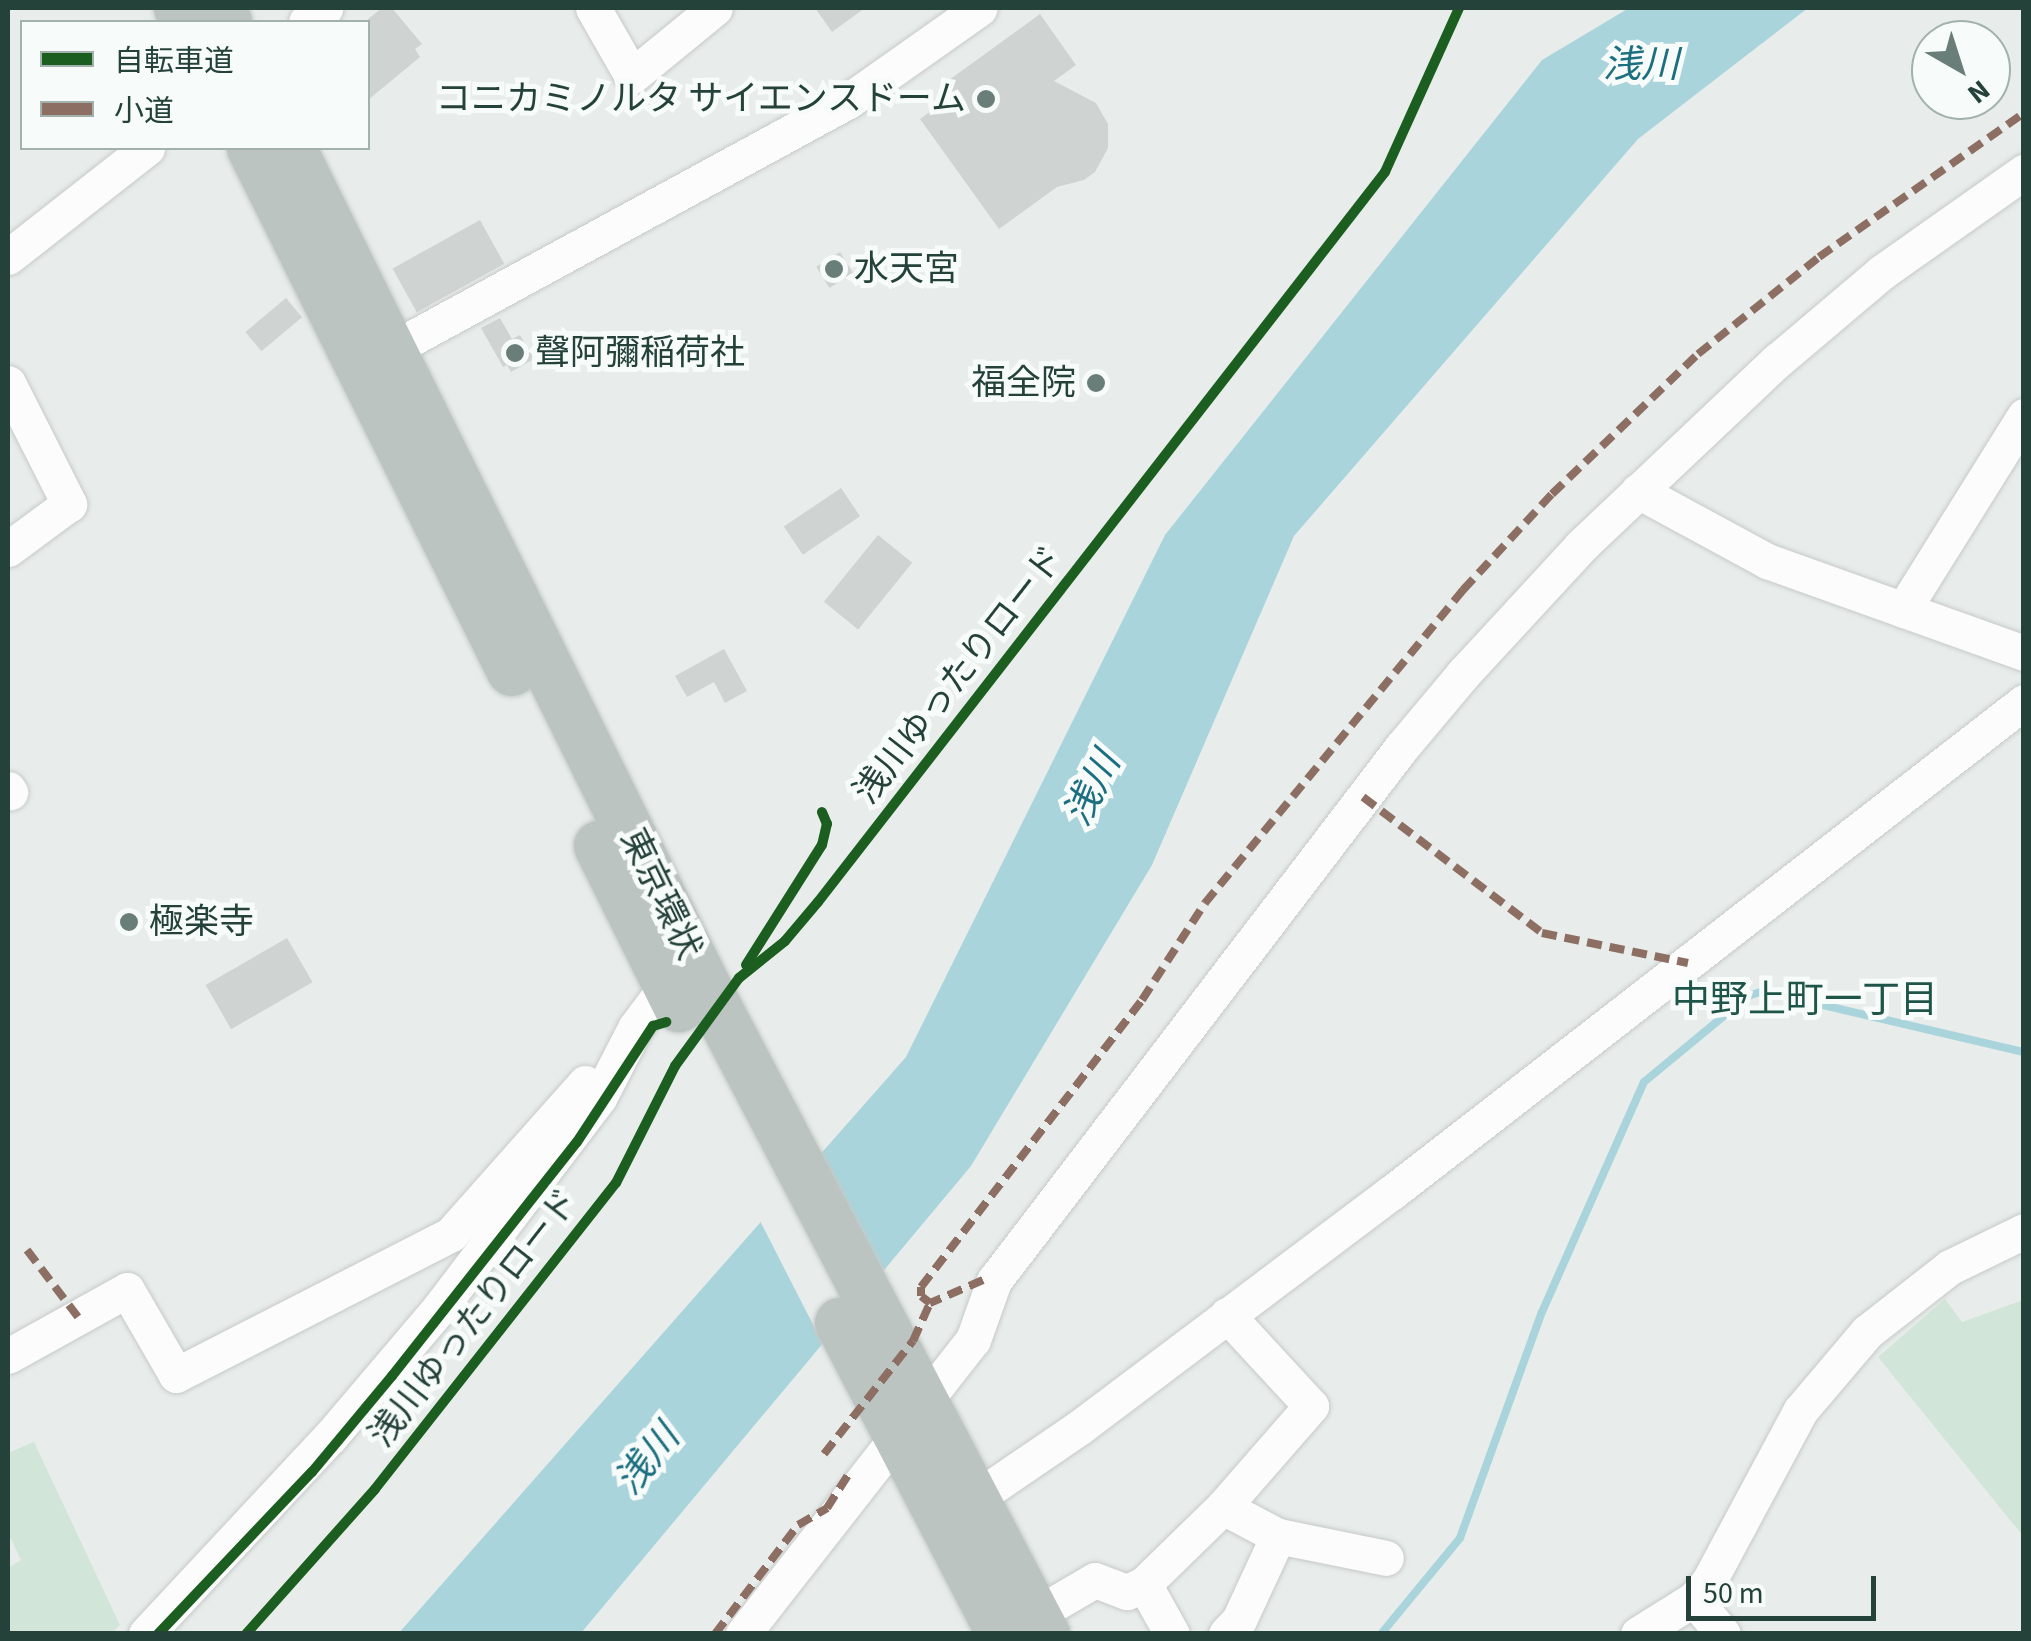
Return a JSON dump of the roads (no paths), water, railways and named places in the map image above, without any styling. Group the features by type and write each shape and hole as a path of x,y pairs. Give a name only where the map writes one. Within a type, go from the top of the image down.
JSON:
{"highway":[{"name":"東京環状","path":"253,150 377,357"},
{"name":"東京環状","path":"292,150 377,357 686,984 904,1409 1009,1627"},
{"name":"東京環状","path":"904,1409 972,1500 1009,1627"}],"street":[{"path":"593,8 632,76 715,8"},
{"path":"377,357 848,100 980,8"},
{"path":"8,256 143,150"},
{"path":"744,1634 904,1409 973,1340 994,1281 1400,748 1498,636 1638,491 1842,305 2024,172"},
{"path":"8,383 68,504 8,550"},
{"path":"1903,610 2024,416"},
{"path":"1638,491 1767,561 2024,653"},
{"path":"972,1500 1080,1427 1891,808 2024,702"},
{"path":"146,1634 318,1450 441,1306 598,1098 635,1028 686,984"},
{"path":"8,1356 127,1290 176,1375 451,1234 595,1070"},
{"path":"1638,1634 1694,1599 1721,1561 1800,1411 1844,1356 1916,1289 1950,1266 2024,1231"},
{"path":"1009,1627 1095,1580 1126,1592 1144,1584 1223,1507 1310,1406 1227,1315"},
{"path":"1223,1507 1278,1536 1386,1558"},
{"path":"1226,1634 1239,1620 1278,1536"},
{"path":"1144,1584 1172,1634"},
{"path":"1694,1599 1724,1634"}],"water":[{"name":"浅川","path":"1629,8 1808,8 1638,139 1294,536 1152,865 971,1166 581,1633 398,1634 906,1057 1165,535 1542,60"}],"waterway":[{"path":"1381,1634 1460,1538 1542,1312 1644,1082 1748,996 1763,991 2024,1052"}],"place":[{"name":"コニカミノルタ サイエンスドーム","path":"986,99"},
{"name":"水天宮","path":"834,269"},
{"name":"聲阿彌稲荷社","path":"515,353"},
{"name":"福全院","path":"1096,383"},
{"name":"極楽寺","path":"129,922"}],"district":[{"name":"中野上町一丁目","path":"1805,1001"}]}
